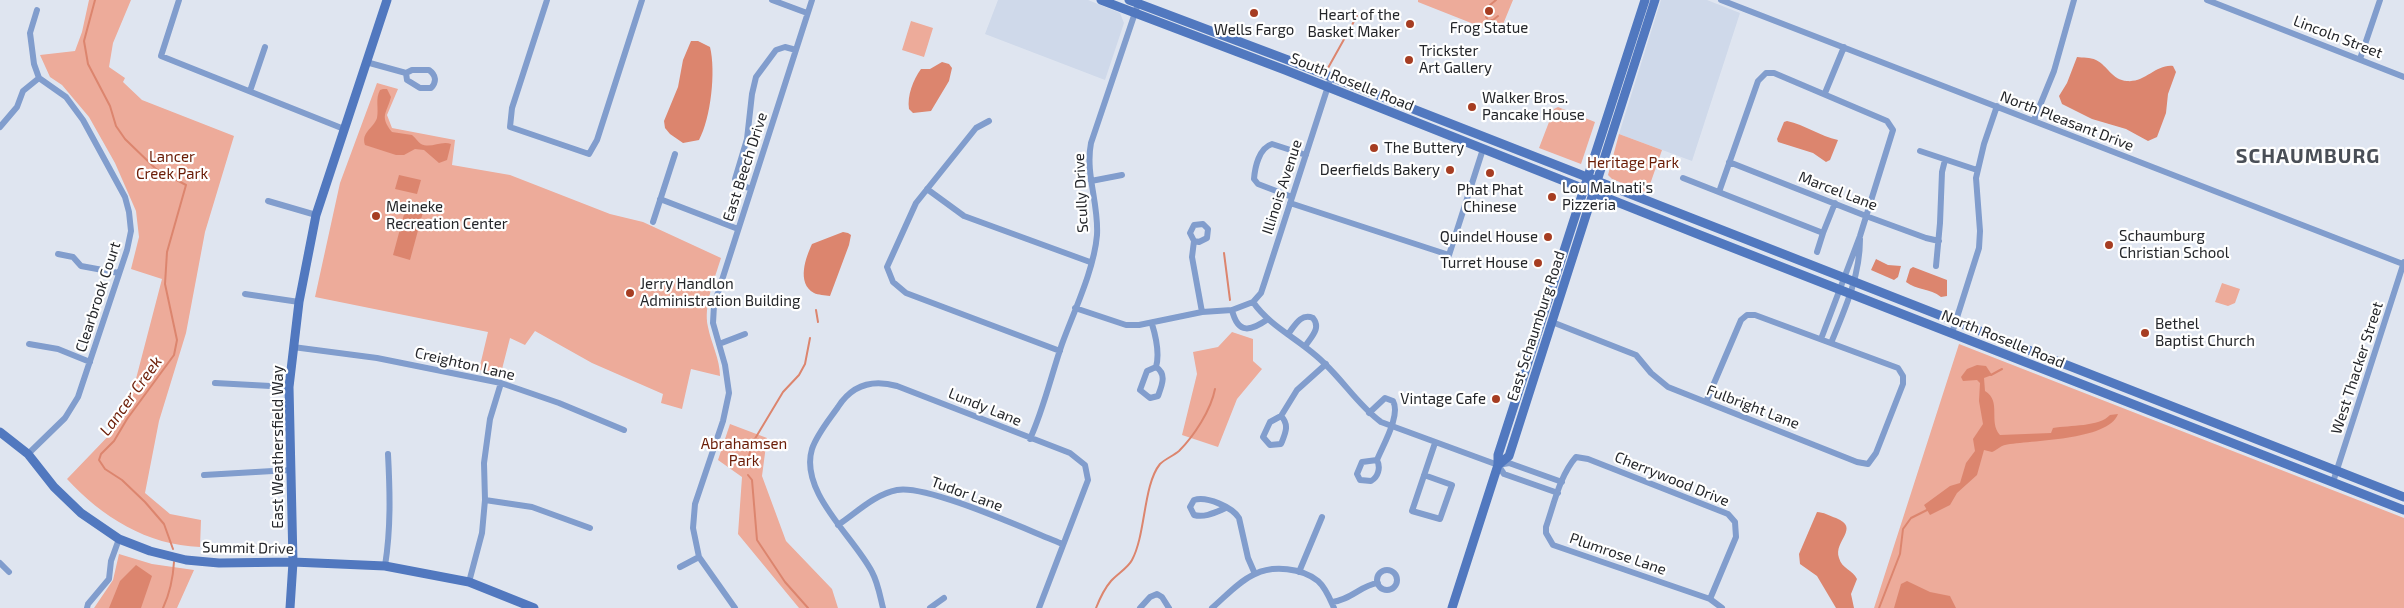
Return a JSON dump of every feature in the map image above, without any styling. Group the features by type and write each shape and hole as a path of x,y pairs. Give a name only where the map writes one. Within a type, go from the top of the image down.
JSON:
{"main road":[{"name":"East Weathersfield Way","path":"290,608 293,562 289,386 299,302 316,215 386,0"},
{"name":"South Roselle Road","path":"1101,0 1593,192"},
{"name":"East Schaumburg Road","path":"1452,608 1498,465 1498,454 1645,0"},
{"name":"East Schaumburg Road","path":"1498,465 1509,456 1655,0"},
{"name":"South Roselle Road","path":"1133,2 1597,181"},
{"name":"North Roselle Road","path":"1597,181 2404,497"},
{"name":"North Roselle Road","path":"1593,192 2404,510"},
{"name":"Summit Drive","path":"0,432 28,454 54,487 80,512 118,539 150,551 186,560 219,563 293,562 384,566 469,582 534,608"}],"street":[{"path":"179,0 161,56 344,129"},
{"path":"547,0 512,108 510,127 589,154 597,140 642,0"},
{"path":"772,0 807,13"},
{"name":"East Beech Drive","path":"735,608 699,557 693,528 695,504 729,393 713,322 714,305 812,0"},
{"name":"North Pleasant Drive","path":"1722,0 2404,262"},
{"path":"2034,120 2054,71 2074,0"},
{"name":"Lincoln Street","path":"2207,0 2404,77"},
{"path":"2360,59 2380,0"},
{"name":"Scully Drive","path":"1030,439 1039,418 1075,308 1096,237 1097,221 1089,165 1091,143 1135,14 1133,2"},
{"path":"0,127 17,107 23,91 39,78 34,64 30,33 37,10"},
{"path":"1826,93 1844,46"},
{"path":"250,91 265,47"},
{"path":"751,189 737,183 735,178 747,139 754,83 760,71 776,50 785,48 796,50"},
{"path":"366,62 406,73 412,70 429,70 435,77 435,81 431,88 420,88 408,80 406,73"},
{"path":"1719,192 1758,80 1764,74 1770,72 1826,93 1887,121 1893,130 1860,236 1821,339"},
{"name":"Illinois Avenue","path":"1253,302 1261,292 1265,281 1331,77"},
{"name":"Clearbrook Court","path":"28,454 65,418 78,397 119,273 130,231 129,212 124,197 83,120 66,97 39,78"},
{"path":"1952,333 1980,243 1976,195 1977,170 1997,106"},
{"path":"989,121 976,128 927,189 906,220 887,268 893,282 906,293 1060,351"},
{"path":"1306,155 1272,144 1267,145 1254,172 1254,180 1258,184 1291,200 1449,255 1483,149"},
{"path":"1920,150 1977,170"},
{"path":"653,222 675,154"},
{"path":"1936,266 1942,172 1945,160"},
{"name":"Marcel Lane","path":"1729,162 1866,216 1939,241"},
{"path":"1091,181 1122,175"},
{"path":"1683,178 1823,233"},
{"path":"927,189 964,216 1090,262"},
{"path":"660,199 738,229"},
{"path":"268,201 316,215"},
{"path":"1817,252 1835,203"},
{"path":"1706,402 1741,320 1747,315 1755,315 1831,343 1855,281 1860,261 1860,236"},
{"path":"1194,241 1192,257 1202,312"},
{"path":"58,254 72,257 81,266 119,273"},
{"name":"West Thacker Street","path":"2334,482 2404,262"},
{"path":"245,294 299,302"},
{"path":"1075,308 1126,325 1152,324 1202,312 1232,310 1253,302 1268,319 1306,345 1326,364 1369,413 1390,427 1498,465 1509,463 1562,482"},
{"path":"1232,310 1237,324 1242,328 1252,329 1268,319"},
{"path":"1289,333 1300,319 1310,316 1313,318 1317,325 1316,330 1306,345"},
{"name":"Fulbright Lane","path":"1552,322 1636,355 1651,373 1668,387 1857,462 1868,464 1876,453 1904,376 1898,368 1831,343"},
{"path":"1152,324 1156,338 1158,360 1156,367"},
{"path":"719,344 745,334"},
{"path":"29,344 58,348 90,362"},
{"name":"Creighton Lane","path":"293,348 377,358 501,383 559,403 624,430"},
{"path":"1281,416 1286,423 1281,444 1270,445 1263,437 1270,422 1281,416 1297,390 1326,364"},
{"path":"1156,367 1162,371 1164,376 1158,396 1150,398 1140,390 1147,371 1156,367"},
{"name":"Lundy Lane","path":"838,525 828,510 812,476 810,458 817,439 846,396 862,384 877,382 896,386 1079,458 1088,473 1088,480 1063,544"},
{"path":"215,383 289,386"},
{"path":"469,582 482,534 486,500 484,463 490,419 501,383"},
{"path":"1369,413 1385,398 1394,400 1396,410 1378,460"},
{"path":"1424,475 1452,485 1440,519 1412,511 1424,475 1435,443"},
{"path":"384,566 389,540 388,454"},
{"name":"Cherrywood Drive","path":"1562,482 1570,463 1576,457 1582,457 1728,514 1735,522 1736,537 1710,599"},
{"path":"1498,465 1504,474 1558,493"},
{"path":"204,474 290,470"},
{"name":"Plumrose Lane","path":"1562,482 1546,527 1546,533 1553,545 1710,599 1722,608"},
{"name":"Tudor Lane","path":"838,525 884,494 908,489 933,494 1063,544"},
{"path":"1226,508 1205,516 1198,516 1194,515 1190,507 1194,500 1201,499 1226,508 1236,513 1239,518 1248,558 1255,574"},
{"path":"486,500 532,508 590,528"},
{"path":"1299,572 1322,517"},
{"path":"838,525 872,572 883,608"},
{"path":"87,608 88,604 109,579 111,561 118,539"},
{"path":"1040,608 1063,544"},
{"path":"680,567 699,557"},
{"path":"0,563 9,572"},
{"path":"1212,608 1255,574 1278,569 1299,572 1318,581 1333,605 1344,601 1370,584 1378,583"},
{"path":"1140,608 1150,597 1157,594 1162,597 1169,608"},
{"path":"930,608 944,598"}],"shaded area":[{"path":"998,0 1088,0 1120,13 1124,23 1105,80 985,34"},
{"path":"1661,0 1707,0 1740,13 1692,161 1619,134"},
{"path":"691,41 698,41 710,47 712,57 711,94 707,120 699,140 683,143 670,134 665,128 664,121 678,87 683,60"},
{"path":"2077,57 2096,60 2118,78 2127,81 2139,79 2167,66 2173,66 2176,72 2168,94 2166,113 2157,137 2148,141 2126,129 2092,119 2062,104 2059,96 2067,83"},
{"path":"942,62 949,64 952,68 949,81 931,111 913,113 909,109 909,99 911,88 918,73 921,69 930,69"},
{"path":"387,89 391,97 385,118 392,132 412,135 425,145 451,144 447,160 439,163 424,150 415,149 404,155 396,155 365,145 366,134 377,118 378,97 380,90"},
{"path":"1787,121 1838,140 1830,160 1826,162 1813,153 1778,142 1777,139 1784,122"},
{"path":"399,175 421,180 417,194 395,189"},
{"path":"406,207 423,212 410,260 393,255"},
{"path":"843,232 851,235 849,245 830,296 814,293 808,289 804,277 805,263 812,244"},
{"path":"1876,259 1888,265 1901,266 1898,277 1894,280 1871,270"},
{"path":"1913,267 1947,280 1947,296 1941,297 1906,282 1910,269"},
{"path":"1977,365 1986,366 1992,375 1984,378 1985,391 1993,400 1995,424 2000,435 2051,433 2053,428 2092,424 2110,415 2118,414 2111,423 2100,430 2067,438 2005,445 1992,452 1984,450 1977,475 1957,493 1950,505 1930,515 1924,505 1950,486 1960,483 1966,463 1975,451 1973,439 1983,424 1979,401 1980,383 1977,380 1963,381 1961,377 1967,369"},
{"path":"1817,512 1836,518 1846,526 1838,552 1840,562 1857,579 1851,594 1854,608 1836,608 1817,576 1800,564 1799,554"},
{"path":"136,565 152,576 141,608 109,608 120,581"},
{"path":"1907,581 1930,592 1950,596 1956,608 1894,608 1901,584"}],"green space":[{"name":"Lancer Creek Park","path":"89,0 131,0 113,43 109,67 125,78 123,82 142,100 234,136 205,232 186,333 159,421 145,493 170,514 201,520 200,547 162,541 144,535 110,517 67,479 115,429 131,398 162,279 131,269 139,237 136,211 115,163 89,117 62,85 50,77 40,55 75,51 82,32"},
{"path":"1418,0 1513,0 1499,34 1418,2"},
{"path":"911,21 933,28 924,57 902,50"},
{"path":"377,83 398,89 387,115 392,128 455,140 452,165 510,175 610,214 643,222 721,258 710,292 707,310 709,333 719,363 720,376 691,369 682,409 661,403 663,394 592,363 535,331 525,345 510,338 501,373 479,370 488,332 315,297 340,183"},
{"path":"1558,107 1595,122 1581,164 1539,148 1554,109"},
{"name":"Heritage Park","path":"1619,134 1662,150 1647,193 1612,179 1608,175"},
{"path":"2222,283 2240,289 2235,303 2228,306 2215,302"},
{"path":"1232,332 1253,339 1253,361 1262,369 1237,399 1218,447 1182,435 1197,374 1193,352 1218,347"},
{"path":"1959,344 2404,518 2404,608 1874,608"},
{"name":"Abrahamsen Park","path":"730,424 767,438 762,476 786,541 832,589 838,608 799,608 738,534 742,477 718,460"},
{"path":"119,554 152,564 194,570 177,608 94,608 113,580"}],"waterway":[{"name":"Lancer Creek","path":"95,0 84,41 88,64 110,106 116,126 125,139 156,169 186,185 167,252 165,284 177,340 174,355 127,419 114,441 101,454 99,460 105,469 122,480 145,502 164,524 173,549"},
{"path":"1490,5 1496,0"},
{"path":"1493,10 1486,17 1488,20 1493,20 1498,16"},
{"path":"1328,68 1357,16"},
{"path":"1224,253 1230,300"},
{"path":"816,310 818,322"},
{"path":"746,466 753,442 783,392 799,375 805,364 810,338"},
{"path":"1991,375 2002,369"},
{"path":"1096,608 1102,594 1113,578 1128,566 1137,549 1147,497 1154,473 1160,464 1179,451 1196,430 1206,414 1215,389"},
{"path":"748,475 752,480 757,540 785,582 808,608"},
{"path":"1879,608 1900,554 1903,529 1911,518 1929,509"},
{"name":"Lancer Creek","path":"163,608 171,586 174,562"}],"place":[{"name":"Frog Statue","path":"1489,11"},
{"name":"Wells Fargo","path":"1254,13"},
{"name":"Heart of the Basket Maker","path":"1410,24"},
{"name":"Trickster Art Gallery","path":"1409,60"},
{"name":"Walker Bros. Pancake House","path":"1472,107"},
{"name":"The Buttery","path":"1374,148"},
{"name":"Deerfields Bakery","path":"1450,170"},
{"name":"Phat Phat Chinese","path":"1490,173"},
{"name":"Lou Malnati's Pizzeria","path":"1552,197"},
{"name":"Meineke Recreation Center","path":"376,216"},
{"name":"Quindel House","path":"1548,237"},
{"name":"Schaumburg Christian School","path":"2109,245"},
{"name":"Turret House","path":"1538,263"},
{"name":"Jerry Handlon Administration Building","path":"630,293"},
{"name":"Bethel Baptist Church","path":"2145,333"},
{"name":"Vintage Cafe","path":"1496,399"}],"district":[{"name":"SCHAUMBURG","path":"2308,156"}]}
